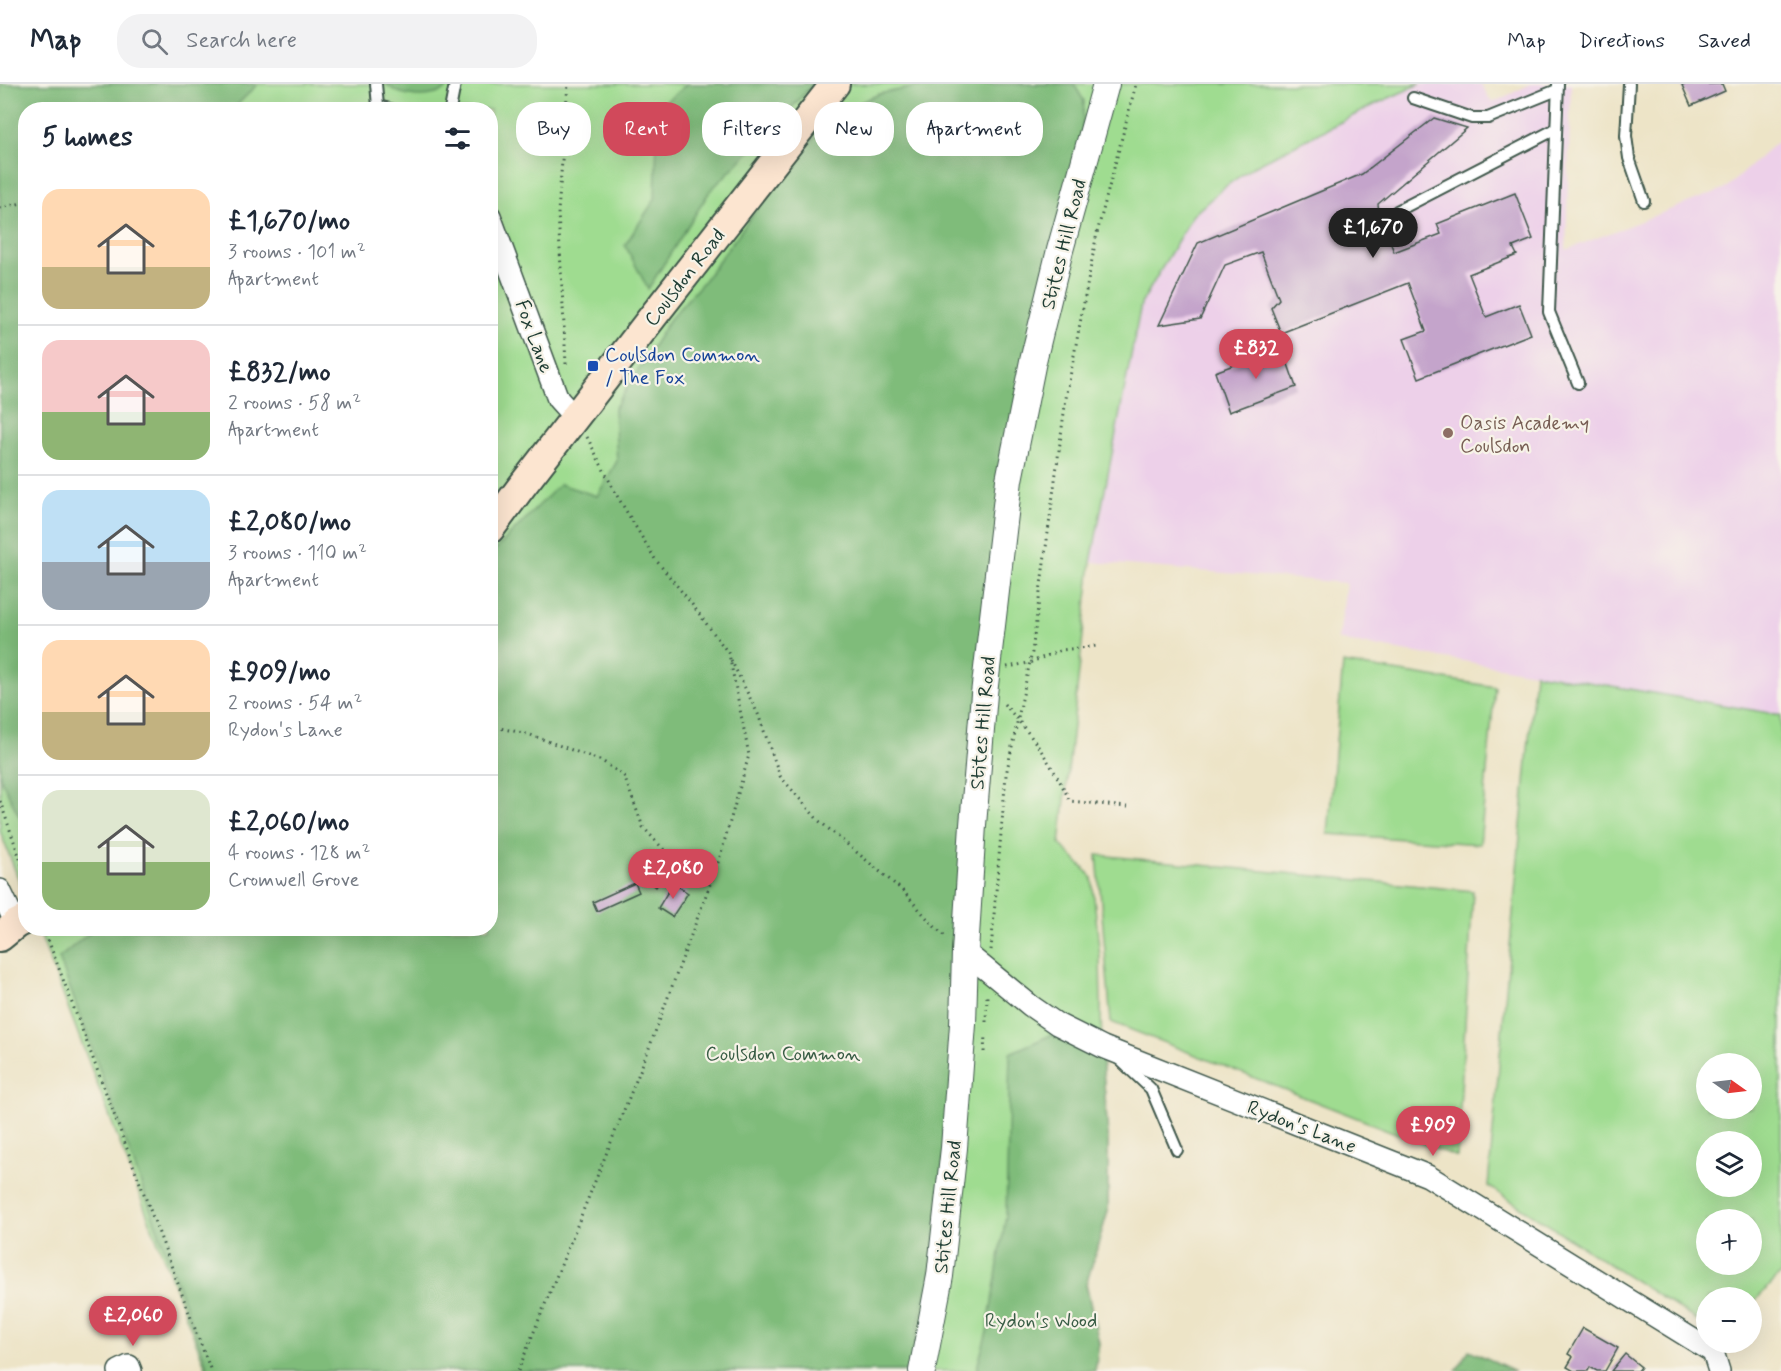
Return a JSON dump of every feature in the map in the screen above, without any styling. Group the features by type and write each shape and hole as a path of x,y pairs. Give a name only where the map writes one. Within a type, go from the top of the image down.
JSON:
{"main road":[{"name":"Coulsdon Road","path":"498,519 835,84"}],"street":[{"name":"Stites Hill Road","path":"922,1371 940,1276 954,1148 973,825 987,665 1009,480 1020,420 1060,250 1106,84"},
{"name":"Fox Lane","path":"498,249 558,399 575,418"},
{"path":"0,890 14,927"},
{"name":"Rydon's Lane","path":"965,952 1056,1024 1109,1050 1428,1176 1713,1352 1719,1371"},
{"path":"118,1371 129,1366 130,1371"}],"lane":[{"path":"376,84 378,102"},
{"path":"452,102 455,84"},
{"path":"1629,84 1626,136 1629,158 1644,201"},
{"path":"1413,98 1481,119 1558,87 1549,312 1578,382"},
{"path":"1397,211 1556,129"},
{"path":"1109,1050 1151,1089 1177,1150"}],"path":[{"path":"566,365 558,212 568,84"},
{"path":"989,971 1006,775 1029,663 1066,398 1105,200 1136,84"},
{"path":"0,208 18,204"},
{"path":"575,418 584,430 616,494 655,559 729,654 758,714 780,776 818,820 902,890 934,926 965,952"},
{"path":"987,665 1007,667 1029,663 1061,650 1097,646"},
{"path":"518,1371 648,1051 719,860 749,755 729,654"},
{"path":"984,694 1004,704 1037,743 1055,770 1070,801 1127,807"},
{"path":"498,728 528,734 602,761 624,776 643,827 665,851"},
{"path":"0,801 18,853"},
{"path":"47,936 211,1371"}],"shaded area":[{"name":"Oasis Academy Coulsdon","path":"1420,84 1481,84 1492,103 1531,84 1571,84 1566,250 1726,188 1781,138 1781,715 1339,640 1346,583 1091,562 1141,304 1192,216 1222,189 1253,166"}],"green space":[{"name":"Coulsdon Common","path":"0,84 1420,84 1254,166 1222,189 1192,216 1141,304 1091,562 1060,844 1092,877 1100,957 1102,1058 1108,1136 1108,1211 1086,1284 1099,1343 1095,1371 207,1371 41,936 498,936 498,102 18,102 18,878 0,831"},
{"path":"0,84 258,84 240,102 18,102 18,814 0,777"},
{"path":"386,84 450,84 440,93 423,96 396,91"},
{"path":"687,84 813,84 797,102 702,102 702,156 745,156 710,191 648,289 625,245 655,199 656,156 690,156 690,102 665,102"},
{"name":"Coulsdon Common","path":"931,84 1074,84 1084,101 1081,150 1028,360 931,1274 908,1371 209,1371 59,958 86,936 498,936 498,547 560,484 597,496 617,461 614,409 670,319 703,282 763,201 814,139 814,156 894,156 894,102 861,102 879,94"},
{"path":"1343,663 1495,687 1480,844 1328,834"},
{"path":"1535,673 1781,715 1781,1274 1762,1294 1762,1287 1696,1287 1696,1320 1488,1186"},
{"path":"1097,855 1473,891 1457,1157 1111,1022"},
{"name":"Rydon's Wood","path":"1053,1034 1102,1058 1108,1136 1108,1211 1086,1285 1099,1343 1095,1371 976,1371 987,1332 1006,1215 1010,1053"},
{"path":"1469,1350 1515,1371 1456,1371"}],"building":[{"path":"1722,84 1725,91 1691,106 1682,85"},
{"path":"1434,118 1467,128 1378,204 1394,252 1441,234 1437,224 1515,193 1533,239 1513,247 1517,255 1469,274 1486,317 1519,304 1531,334 1419,378 1404,339 1426,331 1408,283 1281,333 1271,308 1279,299 1261,252 1225,265 1200,319 1159,325 1198,243 1362,174"},
{"path":"1282,347 1296,387 1229,412 1215,372"},
{"path":"653,860 667,871 656,887 641,875"},
{"path":"635,883 639,892 597,911 593,902"},
{"path":"673,883 688,893 672,917 658,908"},
{"path":"1583,1328 1618,1348 1605,1371 1597,1371 1590,1367 1588,1371 1574,1371 1567,1367 1573,1357 1568,1354"},
{"path":"1625,1354 1641,1367 1638,1371 1611,1371"}],"place":[{"name":"Coulsdon Common / The Fox","path":"593,366"},
{"name":"Oasis Academy Coulsdon","path":"1448,433"}]}
